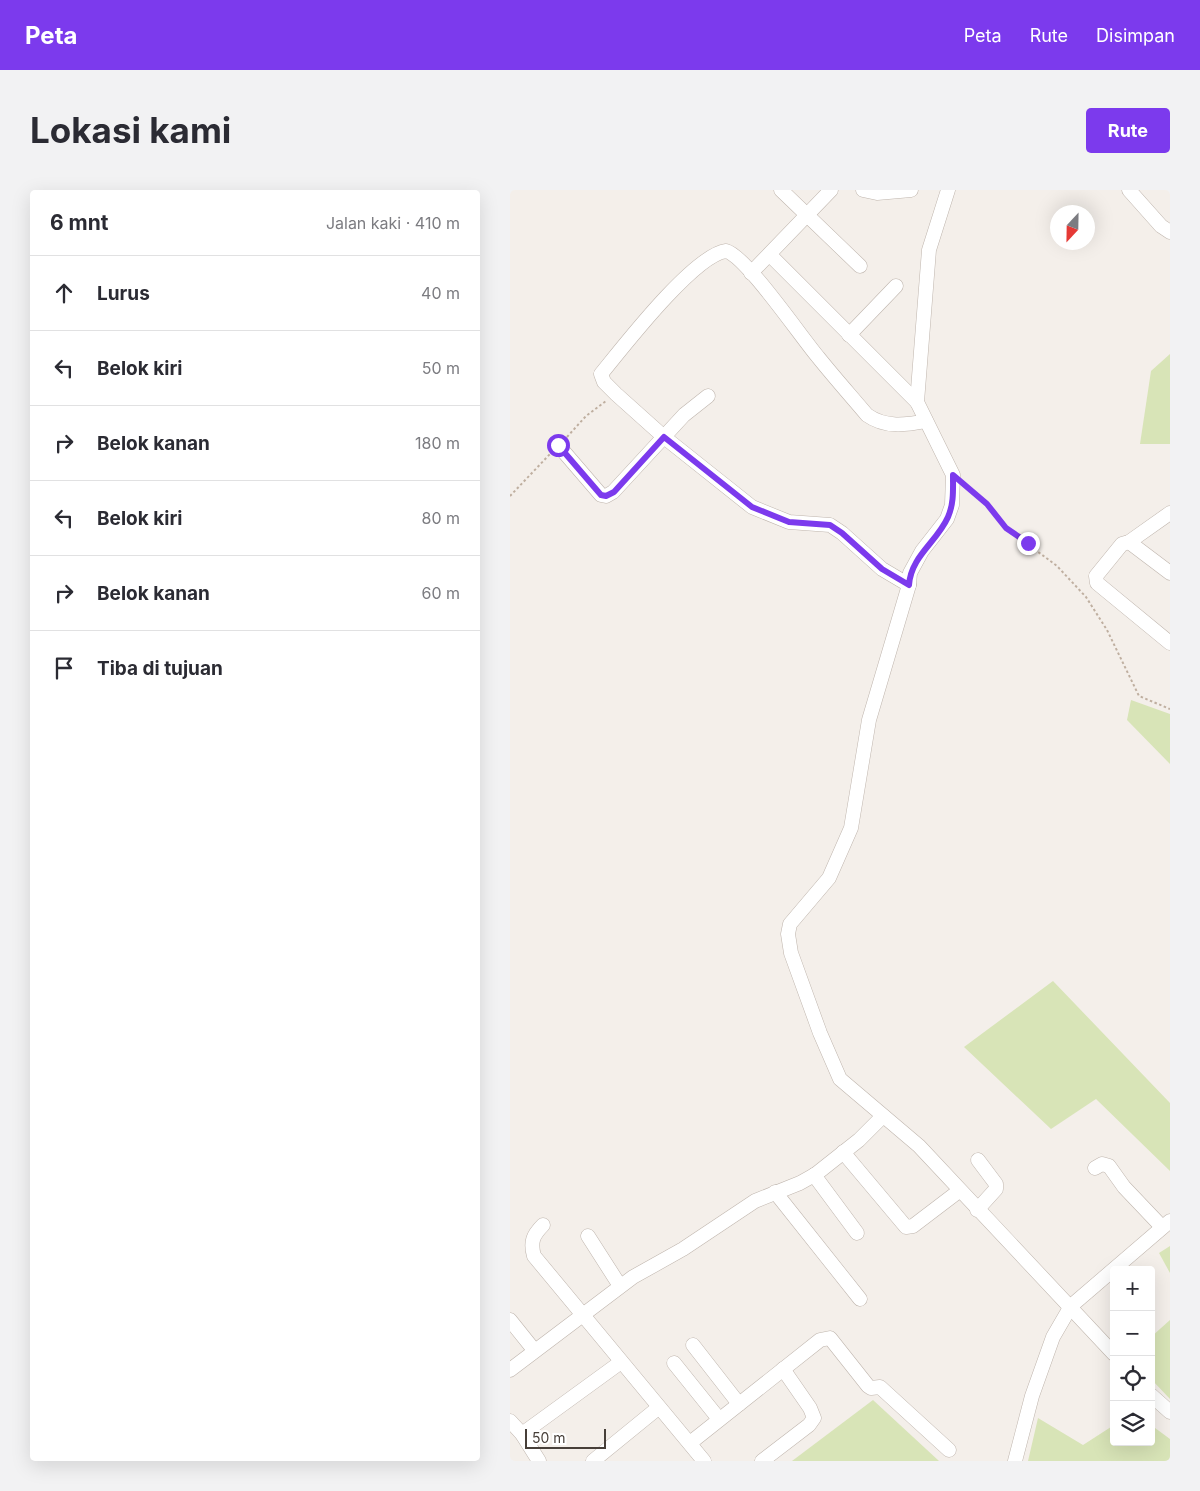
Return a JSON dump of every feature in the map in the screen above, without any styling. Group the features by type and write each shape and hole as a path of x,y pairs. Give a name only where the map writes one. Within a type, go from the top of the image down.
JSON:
{"street":[{"path":"781,190 860,266"},
{"path":"751,273 831,190"},
{"path":"863,190 877,193 911,190"},
{"path":"917,402 928,250 948,190"},
{"path":"1129,190 1161,226 1170,232"},
{"path":"909,585 882,569 842,533 830,525 789,522 752,507 664,437 608,386 601,374 658,305 693,270 726,251 734,254 751,273 867,415 876,422 895,424 926,420"},
{"path":"770,255 917,402 953,475 952,506 947,519 910,573 909,585 869,720 851,828 830,878 796,915 788,934 791,953 835,1071 846,1086 919,1146 959,1191 1110,1350"},
{"path":"849,335 896,286"},
{"path":"558,445 601,495 606,496 614,492 684,415 708,396"},
{"path":"1170,513 1130,542 1122,544 1114,550 1096,576 1097,583 1170,643"},
{"path":"1130,542 1170,573"},
{"path":"510,1370 620,1286 683,1249 732,1215 775,1192 800,1183 814,1175 843,1152 882,1116"},
{"path":"843,1152 906,1227 913,1226 959,1191"},
{"path":"977,1210 996,1189 996,1184 978,1160"},
{"path":"1014,1461 1032,1396 1047,1353 1053,1337 1070,1306 1166,1224 1124,1187 1110,1166 1102,1164 1095,1168"},
{"path":"814,1175 857,1232"},
{"path":"775,1192 860,1299"},
{"path":"543,1225 534,1234 532,1241 534,1256 658,1408 690,1442 704,1461"},
{"path":"588,1236 620,1286"},
{"path":"510,1320 534,1350"},
{"path":"690,1442 820,1340 830,1338 868,1386 871,1388 880,1387 949,1450"},
{"path":"693,1345 739,1404"},
{"path":"522,1434 621,1362"},
{"path":"674,1363 719,1419"},
{"path":"762,1461 809,1425 814,1418 810,1408 783,1369"},
{"path":"1155,1399 1170,1412"},
{"path":"593,1461 658,1408"},
{"path":"510,1422 522,1434 539,1461"}],"path":[{"path":"953,475 987,504 1006,528 1072,579 1098,614 1139,696 1170,709"}],"green space":[{"path":"1170,354 1170,444 1140,444 1151,371"},
{"path":"1131,700 1170,714 1170,764 1127,720"},
{"path":"1053,981 1170,1103 1170,1171 1096,1099 1051,1129 964,1047"},
{"path":"1170,1246 1170,1273 1159,1253"},
{"path":"1170,1320 1170,1399 1155,1383 1155,1333"},
{"path":"873,1400 939,1461 792,1461"},
{"path":"1038,1418 1083,1445 1110,1428 1110,1446 1155,1446 1155,1428 1170,1439 1170,1461 1028,1461"}],"route":[{"path":"558,445 601,495 606,496 614,492 664,437 752,507 789,522 830,525 854,543 866,557 894,578 909,585 910,573 922,551 938,533 947,519 952,506 953,475 987,504 1006,528 1028,543"}]}
